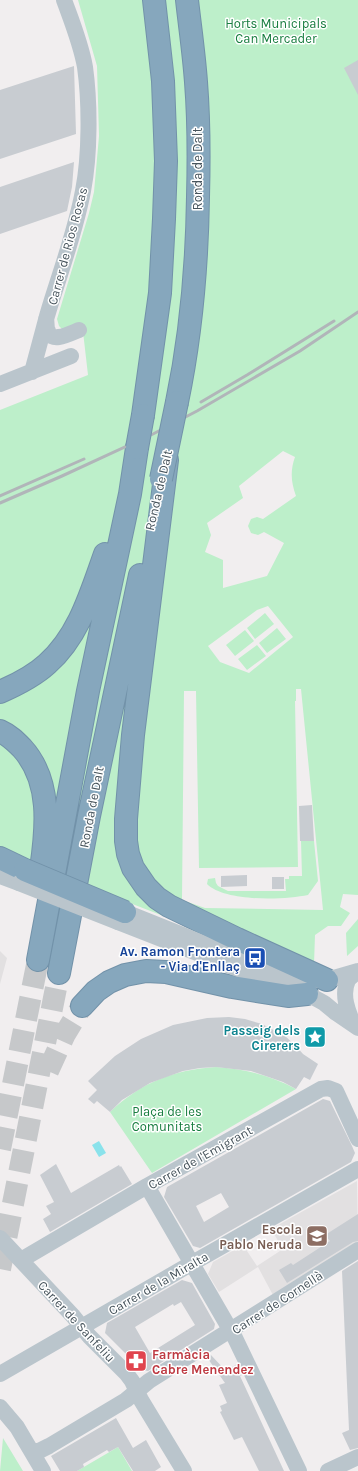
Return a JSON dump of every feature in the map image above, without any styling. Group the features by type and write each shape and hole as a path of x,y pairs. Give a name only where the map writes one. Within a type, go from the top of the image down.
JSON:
{"highway":[{"path":"0,692 31,676 47,665 70,639 78,625 95,583 126,495 137,448 160,293 164,219 166,161 163,81 154,0"},
{"name":"Ronda de Dalt","path":"59,973 90,811 162,478 186,352 195,279 199,159 196,82 187,0"},
{"path":"162,478 128,789 126,830 128,854 134,868 146,887 157,898 169,906 326,980"},
{"name":"Ronda de Dalt","path":"0,731 15,741 33,764 39,777 46,808 44,846 33,954 90,684 126,495"},
{"path":"0,858 23,876 121,917"},
{"path":"82,1006 109,982 125,975 146,971 166,972 224,985 288,996 307,994"}],"street":[{"name":"Carrer de Rios Rosas","path":"32,372 46,318 77,218 83,190 88,146 85,66 64,0"},
{"path":"46,318 48,333 51,336 61,336 79,330"},
{"path":"0,384 71,356"},
{"path":"0,865 23,876"},
{"path":"0,876 23,876"},
{"path":"121,917 305,980 326,980 358,971"},
{"path":"121,917 251,974 307,994 324,1003 356,1027"},
{"path":"356,1027 347,1010 345,999 349,980 358,971"},
{"name":"Carrer de l'Emigrant","path":"21,1260 148,1186 321,1089 328,1088 336,1092 358,1139"},
{"name":"Carrer de la Miralta","path":"0,1374 192,1263 358,1170"},
{"path":"148,1186 232,1331 299,1471"},
{"name":"Carrer de Sanfeliu","path":"0,1238 83,1327 89,1336 126,1373 184,1471"},
{"name":"Carrer de Cornellà","path":"32,1451 39,1451 49,1446 138,1391 149,1381 232,1331 358,1250"},
{"path":"0,1406 17,1427 43,1471"},
{"path":"328,1471 356,1462"}],"shaded area":[{"path":"0,951 7,958 0,984"},
{"name":"Escola Pablo Neruda","path":"357,1181 358,1243 274,1297 258,1267 219,1292 208,1274 213,1262 243,1245 257,1266 283,1249 271,1229"}],"green space":[{"name":"Horts Municipals Can Mercader","path":"78,0 358,0 358,895 343,894 340,907 350,913 341,926 328,926 315,935 314,964 179,922 91,888 51,823 50,795 0,728 0,410 88,375 82,323 63,330 59,326 57,319 94,192 99,136 97,66","holes":["283,451 295,457 292,467 292,476 296,496 263,519 257,517 251,519 248,526 251,533 258,535 264,532 284,543 267,576 223,588 223,560 205,552 211,535 207,523 243,498 239,486","268,606 293,637 249,673 220,662 208,646 257,610","296,689 301,689 323,910 205,908 182,900 184,691 196,691 199,868 298,867"]},
{"path":"265,613 274,624 255,639 247,628"},
{"path":"277,628 286,639 267,653 259,643"},
{"path":"245,630 254,641 235,656 226,645"},
{"path":"257,645 266,656 247,670 238,659"},
{"path":"0,743 16,757 30,779 36,804 33,866 0,850"},
{"path":"301,841 314,841 318,881 308,895 285,898 241,897 216,890 207,884 208,879 215,878 218,886 228,891 286,891 285,879 289,879 289,876 302,876"},
{"path":"358,919 358,946 347,956 346,933"},
{"name":"Plaça de les Comunitats","path":"216,1067 237,1069 267,1076 296,1089 152,1173 110,1112 134,1093 159,1079 186,1071"},
{"path":"3,1438 23,1471 0,1471"},
{"path":"118,1447 132,1471 77,1471"}],"water":[{"path":"99,1141 106,1153 99,1157 92,1145"}],"building":[{"path":"358,60 358,95 344,68"},
{"path":"74,66 76,134 0,159 0,90"},
{"path":"74,162 72,187 67,211 0,234 0,187"},
{"path":"312,805 314,841 300,841 299,806"},
{"path":"247,875 247,886 221,887 221,876"},
{"path":"272,877 284,877 284,889 272,889"},
{"path":"229,1017 245,1019 262,1024 285,1036 303,1054 318,1064 310,1080 304,1077 296,1089 283,1082 251,1071 216,1067 200,1068 183,1071 150,1083 122,1100 110,1112 97,1101 94,1104 88,1099 97,1090 88,1081 115,1056 141,1039 173,1025 207,1018"},
{"path":"323,1099 330,1101 355,1153 351,1162 200,1248 193,1246 164,1197 167,1187","holes":["221,1193 229,1207 204,1222 196,1206"]},
{"path":"56,1164 71,1193 119,1165 132,1184 50,1232 43,1219 51,1214 46,1206 54,1202 40,1175"},
{"path":"358,1214 358,1241 353,1242 287,1283 279,1270 291,1263 293,1265 330,1241 325,1235"},
{"path":"358,1261 358,1448 350,1450 342,1433 349,1430 342,1271"},
{"path":"182,1280 192,1283 215,1324 214,1329 148,1371 142,1370 105,1333 107,1323","holes":["181,1302 195,1325 150,1353 135,1327 173,1304 174,1306"]},
{"path":"210,1354 226,1371 237,1364 242,1375 240,1376 284,1471 259,1471 242,1437 234,1440 220,1412 222,1411 220,1406 227,1403 219,1385 225,1383 206,1356"},
{"path":"116,1418 133,1448 146,1440 161,1467 155,1471 133,1471 118,1447 109,1452 107,1450 83,1464 84,1467 77,1471 60,1471 51,1456"}],"tunnel":[{"path":"0,1149 38,960"},
{"path":"0,1269 59,973"},
{"path":"48,1071 65,1034 82,1006"}],"railway":[{"path":"0,503 153,434 197,411 300,351 358,312"},
{"path":"201,402 334,321"},
{"path":"0,496 84,459"}],"place":[{"name":"Av. Ramon Frontera - Via d'Enllaç","path":"255,958"},
{"name":"Passeig dels Cirerers","path":"315,1037"},
{"name":"Escola Pablo Neruda","path":"317,1236"},
{"name":"Farmàcia Cabre Menendez","path":"136,1361"}]}
